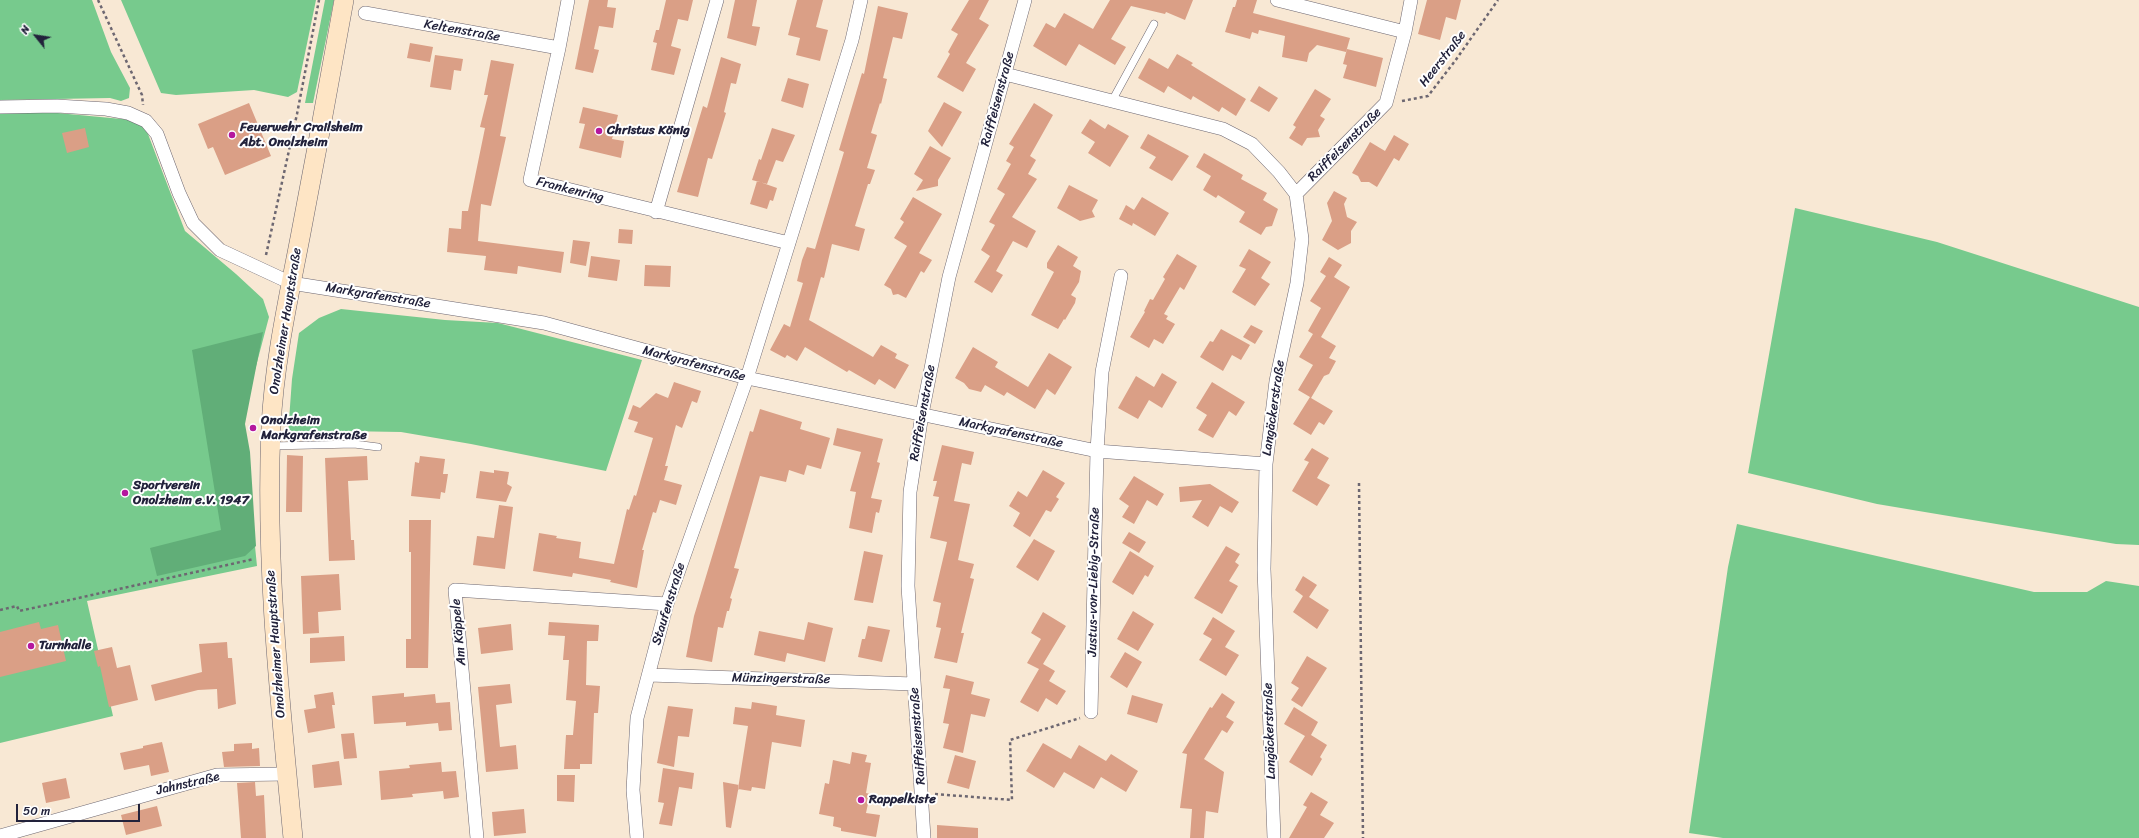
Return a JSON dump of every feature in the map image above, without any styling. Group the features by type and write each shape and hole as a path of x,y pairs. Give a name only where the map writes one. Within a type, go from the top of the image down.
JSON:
{"main road":[{"name":"Onolzheimer Hauptstraße","path":"293,838 277,665 270,556 271,425 279,358 291,283 344,0"}],"street":[{"name":"Frankenring","path":"568,0 530,180 656,212 789,243"},
{"path":"656,212 717,0"},
{"path":"747,378 852,40 861,0"},
{"name":"Raiffeisenstraße","path":"924,838 908,586 910,492 922,414 949,277 1025,0"},
{"path":"1277,0 1405,32"},
{"name":"Raiffeisenstraße","path":"1296,194 1386,103 1405,32 1411,0"},
{"name":"Keltenstraße","path":"365,13 559,48"},
{"name":"Langäckerstraße","path":"1005,74 1222,129 1252,144 1279,172 1296,194 1302,238 1297,283 1276,381 1266,464 1264,569 1274,838"},
{"path":"0,107 57,106 106,109 128,113 146,121"},
{"name":"Markgrafenstraße","path":"146,121 157,134 179,193 193,223 220,250 262,271 291,283 544,323 747,378 1097,451 1266,464"},
{"path":"1097,451 1102,372 1121,276"},
{"name":"Staufenstraße","path":"637,838 633,790 637,718 667,604 747,378"},
{"name":"Justus-von-Liebig-Straße","path":"1091,712 1097,451"},
{"name":"Am Käppele","path":"477,838 455,590 667,604"},
{"name":"Münzingerstraße","path":"649,675 914,684"},
{"name":"Jahnstraße","path":"0,836 217,775 287,774"}],"lane":[{"path":"1112,101 1154,24"},
{"path":"271,446 354,444 378,447"}],"path":[{"path":"98,0 142,95 146,121"},
{"path":"262,271 297,114 319,0"},
{"name":"Heerstraße","path":"1386,103 1428,96 1455,62 1498,0"},
{"path":"1359,482 1363,838"},
{"path":"0,610 17,606 18,611 270,556"},
{"path":"922,793 1012,800 1010,740 1073,722 1091,712"}],"green space":[{"path":"0,0 92,0 111,52 130,88 129,98 121,101 110,98 0,100"},
{"path":"121,0 316,0 297,92 288,97 254,90 176,95 161,93"},
{"path":"325,0 334,0 313,103 305,103"},
{"name":"Sportverein Onolzheim e.V. 1947","path":"0,112 47,112 143,121 185,231 263,299 269,317 242,419 257,566 87,601 113,716 0,743"},
{"path":"1795,208 1937,242 2139,307 2139,545 2116,544 1877,504 1748,473"},
{"path":"341,309 445,320 498,323 642,360 606,471 471,444 401,432 342,431 288,434 292,379 299,333 319,318"},
{"path":"263,332 245,424 250,452 256,546 245,556 157,576 150,548 221,530 192,350"},
{"path":"1737,524 2034,592 2087,592 2106,581 2139,586 2139,838 1723,838 1689,833 1728,567"}],"building":[{"path":"589,0 608,0 607,7 616,8 613,28 599,26 594,49 599,50 593,73 575,69"},
{"path":"666,0 693,0 688,21 678,19 671,46 681,49 674,75 651,70 657,43 653,42 656,30 659,30"},
{"path":"735,0 757,0 752,26 760,27 756,46 727,38"},
{"path":"797,0 823,0 816,27 828,30 820,61 796,55 800,38 788,35"},
{"path":"969,0 989,0 979,19 989,25 966,63 976,69 963,92 937,77 950,54 948,52 958,34 951,30"},
{"path":"1110,0 1193,0 1185,20 1166,12 1165,14 1131,6 1111,39 1126,47 1115,65 1079,44 1066,66 1033,46 1046,23 1055,28 1064,13 1093,29"},
{"path":"1237,0 1257,0 1253,13 1350,38 1346,52 1317,45 1309,53 1307,62 1282,57 1285,36 1259,30 1258,34 1252,32 1250,39 1225,32 1233,7 1235,7"},
{"path":"1427,0 1461,0 1456,20 1446,17 1440,40 1418,34"},
{"path":"878,6 908,13 902,39 893,37 883,78 887,79 881,104 880,103 871,133 877,135 867,168 875,170 870,184 868,184 855,226 865,229 859,251 832,244 824,278 821,277 809,320 873,357 881,345 897,354 895,358 909,365 895,389 879,379 875,385 849,370 847,372 805,347 797,361 787,355 785,358 770,350 784,324 790,327 803,283 797,281 802,260 807,247 815,249 844,152 839,150 862,73 864,74"},
{"path":"410,43 433,47 430,62 407,58"},
{"path":"1347,49 1383,58 1376,87 1343,78 1347,65 1343,64"},
{"path":"1177,54 1193,63 1191,65 1246,99 1236,116 1222,107 1219,112 1193,96 1191,100 1168,86 1164,93 1138,78 1149,58 1168,69"},
{"path":"435,55 463,59 461,71 454,70 451,90 430,87"},
{"path":"721,57 741,64 736,84 731,83 724,112 726,113 712,159 708,158 698,197 677,192 703,106 707,108"},
{"path":"491,60 514,64 500,136 506,137 491,206 481,204 478,241 564,252 561,273 518,266 517,274 484,270 486,256 447,252 449,228 461,229 462,211 468,211 485,128 480,127 488,95 484,95"},
{"path":"788,78 809,84 803,108 781,101"},
{"path":"1259,86 1278,98 1269,112 1250,101"},
{"path":"1315,89 1331,99 1320,116 1325,119 1318,130 1320,137 1307,138 1302,146 1289,138 1296,127 1293,125"},
{"path":"944,102 962,112 942,147 928,131"},
{"name":"Feuerwehr Crailsheim Abt. Onolzheim","path":"249,103 271,156 225,175 213,147 208,149 198,124"},
{"path":"1034,103 1053,115 1030,156 1036,160 1028,174 1037,179 1012,217 1036,231 1027,248 1013,241 996,271 1003,275 992,293 974,282 990,256 981,250 995,225 989,222 1005,194 997,189 1011,164 1006,161 1014,147 1009,144"},
{"name":"Christus König","path":"583,107 618,115 612,139 624,141 621,158 579,148 585,124 579,123"},
{"path":"1090,119 1105,129 1108,124 1129,136 1110,167 1088,153 1095,142 1081,133"},
{"path":"85,128 89,147 67,153 62,133"},
{"path":"772,128 795,135 783,162 776,160 767,184 752,180 759,159 761,160"},
{"path":"1148,134 1189,156 1172,181 1149,168 1156,157 1140,148"},
{"path":"1394,135 1409,144 1399,161 1394,158 1377,187 1369,182 1361,182 1358,176 1352,173 1370,142 1385,151"},
{"path":"930,146 951,158 938,180 938,186 916,191 923,180 914,174"},
{"path":"1204,153 1243,175 1241,179 1267,193 1263,200 1278,209 1272,226 1266,227 1261,235 1239,222 1245,212 1218,195 1216,198 1203,190 1211,176 1196,167"},
{"path":"757,181 777,188 773,201 770,200 767,209 750,204"},
{"path":"1069,185 1098,200 1092,211 1095,217 1080,221 1057,208"},
{"path":"1334,191 1347,198 1344,204 1347,217 1357,222 1351,231 1351,243 1338,250 1322,240 1332,221 1327,203"},
{"path":"913,197 942,214 919,253 932,260 924,273 921,271 906,298 898,294 893,295 891,289 884,285 907,246 894,238 904,222 900,219"},
{"path":"1142,197 1169,213 1155,236 1133,223 1132,226 1119,219 1126,205 1134,210"},
{"path":"619,229 633,230 632,244 618,243"},
{"path":"573,240 590,242 586,266 570,263"},
{"path":"1058,245 1078,257 1073,266 1081,271 1079,282 1071,295 1076,298 1075,303 1058,329 1031,315 1054,272 1047,268 1047,263"},
{"path":"1249,249 1271,262 1261,278 1270,284 1255,306 1232,292 1246,269 1239,266"},
{"path":"1177,254 1197,266 1184,290 1180,287 1164,314 1168,316 1166,319 1175,324 1163,344 1154,339 1149,348 1130,337 1145,312 1144,311 1150,299 1153,300 1165,279 1163,277"},
{"path":"591,256 620,260 617,281 588,277"},
{"path":"1329,257 1342,265 1334,277 1350,287 1321,337 1336,346 1329,358 1336,361 1329,374 1324,376 1311,398 1333,411 1324,425 1319,422 1311,435 1293,424 1310,397 1298,390 1313,365 1299,357 1313,334 1308,331 1321,308 1310,301 1326,276 1320,272"},
{"path":"645,265 671,266 670,287 644,286"},
{"path":"1251,325 1263,331 1255,344 1243,337"},
{"path":"1221,329 1250,345 1241,360 1232,355 1223,371 1200,357 1210,341 1213,342"},
{"path":"973,347 998,362 995,367 1028,387 1049,353 1072,367 1055,395 1047,389 1035,409 1007,392 1004,396 985,385 981,392 969,389 964,383 955,378"},
{"path":"1162,373 1177,382 1162,408 1149,400 1138,419 1118,408 1136,376 1154,387"},
{"path":"674,382 701,391 697,403 692,401 682,428 676,425 665,466 668,466 664,480 682,485 676,505 660,500 656,513 653,512 642,550 644,550 637,588 610,582 611,580 573,573 572,577 533,571 539,533 557,536 556,538 581,542 579,558 614,564 627,509 629,510 634,495 636,496 653,438 634,432 638,422 628,419 633,405 640,408 656,393 668,398"},
{"path":"1212,382 1245,402 1236,416 1229,411 1213,438 1198,430 1207,415 1196,408"},
{"path":"760,409 802,422 800,429 830,438 821,469 807,465 804,475 789,470 786,482 760,476 734,568 739,569 730,598 732,599 729,611 727,611 723,628 718,627 712,662 686,657 694,616 750,431 753,432"},
{"path":"837,428 883,439 877,462 880,463 871,498 882,500 879,513 876,512 872,533 849,528 856,492 850,491 861,452 833,445"},
{"path":"942,445 974,452 971,465 962,463 954,501 970,504 958,560 974,564 970,578 974,579 961,633 964,633 957,663 934,658 941,628 936,627 941,603 933,601 947,542 930,538 939,497 933,496 937,481 933,481"},
{"path":"1312,448 1329,458 1317,478 1330,485 1317,506 1292,491 1309,462 1304,460"},
{"path":"287,455 303,456 302,512 286,512"},
{"path":"367,456 368,480 348,481 351,540 354,540 355,560 329,561 325,458"},
{"path":"420,456 445,459 443,474 448,474 445,493 441,492 440,499 411,496 415,462 419,463"},
{"path":"494,470 509,472 507,484 512,487 506,502 476,498 480,471 494,473"},
{"path":"1043,470 1065,483 1056,497 1059,499 1051,512 1046,510 1030,537 1013,526 1020,513 1009,506 1018,491 1027,497"},
{"path":"1134,476 1164,494 1157,506 1147,500 1134,524 1122,517 1129,506 1119,499"},
{"path":"1210,484 1239,502 1232,513 1220,506 1208,527 1192,517 1202,500 1180,502 1179,487"},
{"path":"499,505 513,507 505,569 473,565 477,536 494,538"},
{"path":"409,520 431,520 428,668 406,668 406,639 411,639 411,552 409,552"},
{"path":"1129,532 1146,542 1139,553 1122,543"},
{"path":"1034,539 1055,551 1038,581 1016,567"},
{"path":"1226,546 1240,554 1235,562 1239,565 1229,581 1238,586 1222,614 1194,598"},
{"path":"864,551 883,555 873,603 854,600"},
{"path":"1130,551 1154,566 1148,577 1145,575 1133,595 1112,582"},
{"path":"339,574 341,610 318,612 319,633 303,634 301,576"},
{"path":"1303,576 1317,585 1309,597 1329,610 1317,629 1293,612 1303,596 1295,590"},
{"path":"1133,611 1154,624 1138,651 1117,639"},
{"path":"1043,612 1066,626 1043,664 1055,671 1049,681 1066,691 1057,705 1046,698 1038,712 1020,702 1039,669 1027,663 1041,639 1031,633"},
{"path":"1213,617 1235,631 1225,647 1239,655 1226,676 1199,660 1212,639 1203,634"},
{"name":"Turnhalle","path":"39,622 41,629 58,625 66,661 0,677 0,632"},
{"path":"549,622 599,625 598,641 587,641 586,685 600,686 598,713 594,713 592,764 580,764 580,769 564,769 566,735 573,735 576,701 566,700 569,660 563,660 565,636 548,635"},
{"path":"808,622 833,628 825,662 787,653 785,662 754,655 759,631 804,640"},
{"path":"511,624 513,650 481,654 478,628"},
{"path":"868,626 890,630 882,662 858,657 862,639 865,639"},
{"path":"344,636 345,661 310,663 310,638"},
{"path":"227,642 228,658 232,658 236,704 218,709 217,689 198,690 155,701 151,685 202,672 199,644"},
{"path":"112,647 117,668 130,665 138,700 109,707 100,666 98,667 94,651"},
{"path":"1125,652 1142,662 1127,688 1110,677"},
{"path":"1307,656 1327,668 1302,707 1291,700 1299,688 1291,683"},
{"path":"946,675 974,682 971,694 990,699 985,717 971,714 963,753 943,748 949,724 943,723 950,689 943,688"},
{"path":"510,684 512,703 496,705 500,747 516,745 518,769 486,772 478,687"},
{"path":"333,692 335,705 332,705 335,728 308,733 304,710 316,708 314,695"},
{"path":"404,693 404,697 435,694 436,703 450,702 452,730 439,731 438,723 406,726 406,722 374,724 372,696"},
{"path":"1222,693 1235,702 1226,717 1234,722 1227,733 1222,730 1204,759 1224,772 1218,813 1206,811 1204,838 1190,838 1192,809 1180,808 1187,754 1182,753 1210,707 1212,708"},
{"path":"1132,695 1163,704 1157,723 1127,714"},
{"path":"752,702 777,706 776,715 805,720 801,747 772,742 765,789 752,787 751,791 738,789 748,726 733,724 735,707 751,709"},
{"path":"668,706 693,709 689,737 678,736 674,767 657,763"},
{"path":"1294,707 1318,722 1311,735 1327,745 1320,757 1322,759 1312,776 1289,762 1305,736 1284,724"},
{"path":"354,733 357,758 344,759 341,734"},
{"path":"162,742 169,772 151,776 149,765 124,770 120,753"},
{"path":"252,743 252,749 259,748 260,766 224,767 222,752 234,751 234,744"},
{"path":"1043,743 1071,759 1079,745 1106,761 1111,754 1138,771 1126,792 1101,777 1094,789 1064,772 1054,788 1026,771"},
{"path":"852,752 867,755 865,762 871,763 866,793 870,794 866,813 880,815 876,837 841,831 841,828 833,826 834,817 819,814 825,783 829,784 833,760 850,764"},
{"path":"955,755 976,761 969,789 947,783"},
{"path":"339,761 342,785 314,788 312,765"},
{"path":"441,762 442,772 456,771 459,797 444,799 443,791 412,794 413,797 381,800 379,771 410,768 409,765"},
{"path":"663,768 694,773 692,789 679,787 672,826 659,824 664,803 658,802"},
{"path":"557,775 575,775 574,802 557,801"},
{"path":"66,778 70,798 46,803 42,783"},
{"path":"255,782 256,796 264,795 266,838 241,838 237,783"},
{"path":"723,782 739,785 731,828 726,827"},
{"path":"1311,792 1328,802 1320,815 1334,823 1324,838 1289,838 1307,807 1303,805"},
{"path":"157,806 162,826 126,835 121,815"},
{"path":"524,809 526,833 494,836 492,812"},
{"path":"937,825 978,828 978,838 937,838"}],"place":[{"name":"Christus König","path":"599,131"},
{"name":"Feuerwehr Crailsheim Abt. Onolzheim","path":"232,135"},
{"name":"Onolzheim Markgrafenstraße","path":"253,428"},
{"name":"Sportverein Onolzheim e.V. 1947","path":"125,493"},
{"name":"Turnhalle","path":"31,646"},
{"name":"Rappelkiste","path":"861,800"}]}
